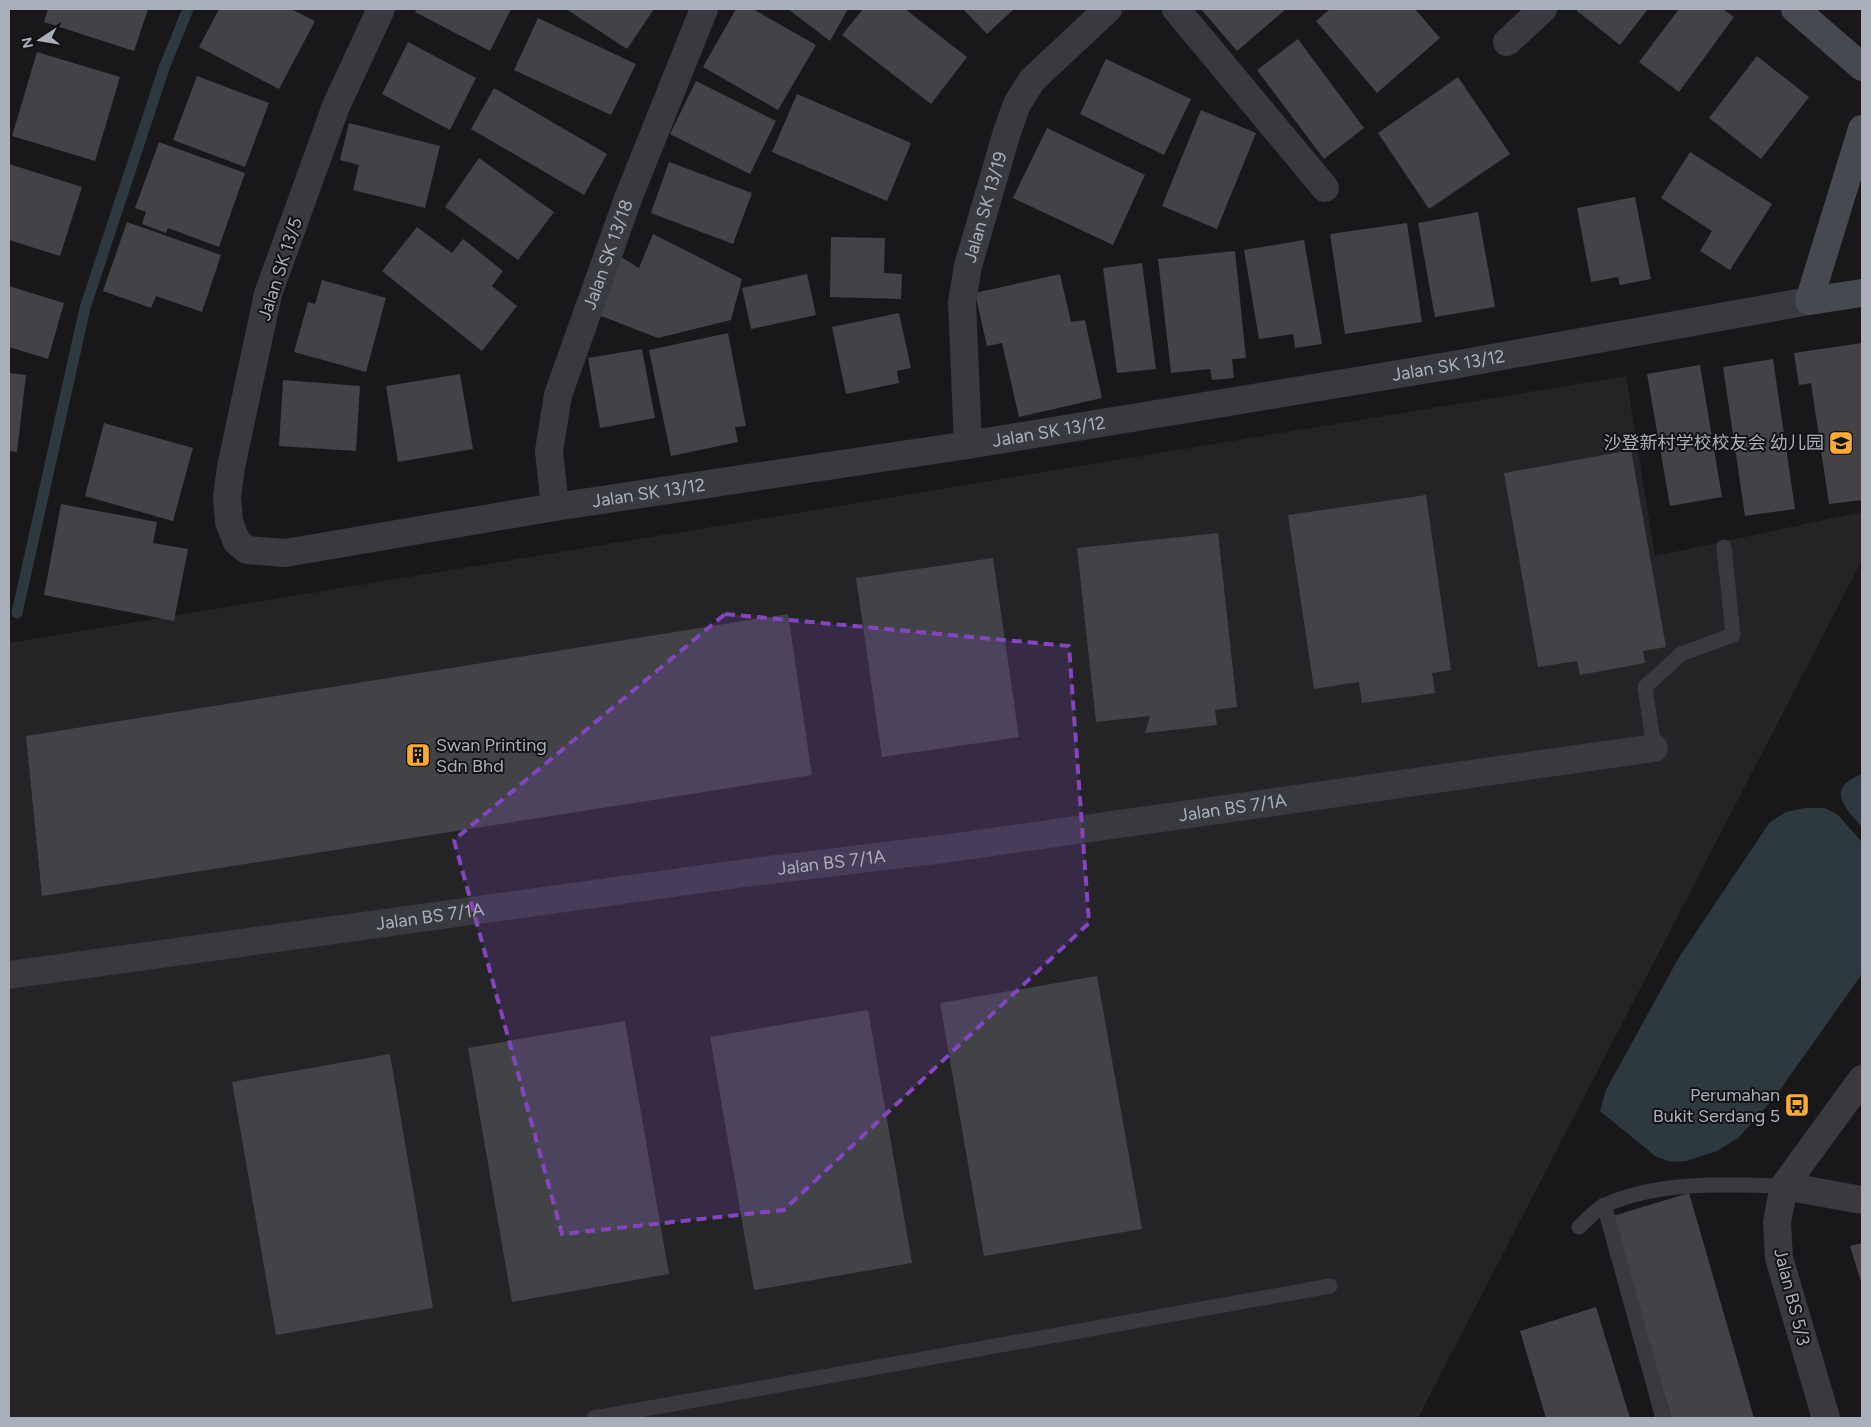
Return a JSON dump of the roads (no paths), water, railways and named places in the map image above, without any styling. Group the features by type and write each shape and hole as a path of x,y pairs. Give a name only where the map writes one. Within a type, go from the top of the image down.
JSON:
{"street":[{"name":"Jalan SK 13/5","path":"237,542 230,522 227,497 231,467 268,294 336,106 381,9"},
{"name":"Jalan SK 13/18","path":"555,507 549,451 558,395 629,196 704,9"},
{"name":"Jalan SK 13/19","path":"968,445 962,302 968,266 1007,132 1017,104 1032,80 1108,9"},
{"path":"1176,9 1325,188"},
{"path":"1507,42 1543,9"},
{"path":"1795,9 1862,67"},
{"path":"1809,301 1862,129"},
{"name":"Jalan SK 13/12","path":"237,542 247,550 285,553 555,507 968,445 1862,293"},
{"name":"Jalan BS 7/1A","path":"9,975 745,873 943,849 1654,748"},
{"name":"Jalan BS 5/3","path":"1826,1418 1779,1258 1777,1222 1784,1186 1862,1079"},
{"path":"1784,1186 1862,1200"}],"lane":[{"path":"1654,748 1645,687 1681,654 1733,635 1724,547"},
{"path":"1579,1227 1604,1205 1651,1191 1704,1184 1784,1186"},
{"path":"1604,1205 1663,1418"},
{"path":"594,1418 1330,1286"}],"waterway":[{"path":"17,613 85,308 164,68 188,9"}],"place":[{"name":"沙登新村学校校友会 幼儿园","path":"1841,443"},
{"name":"Swan Printing Sdn Bhd","path":"418,755"},
{"name":"Perumahan Bukit Serdang 5","path":"1797,1105"}]}
